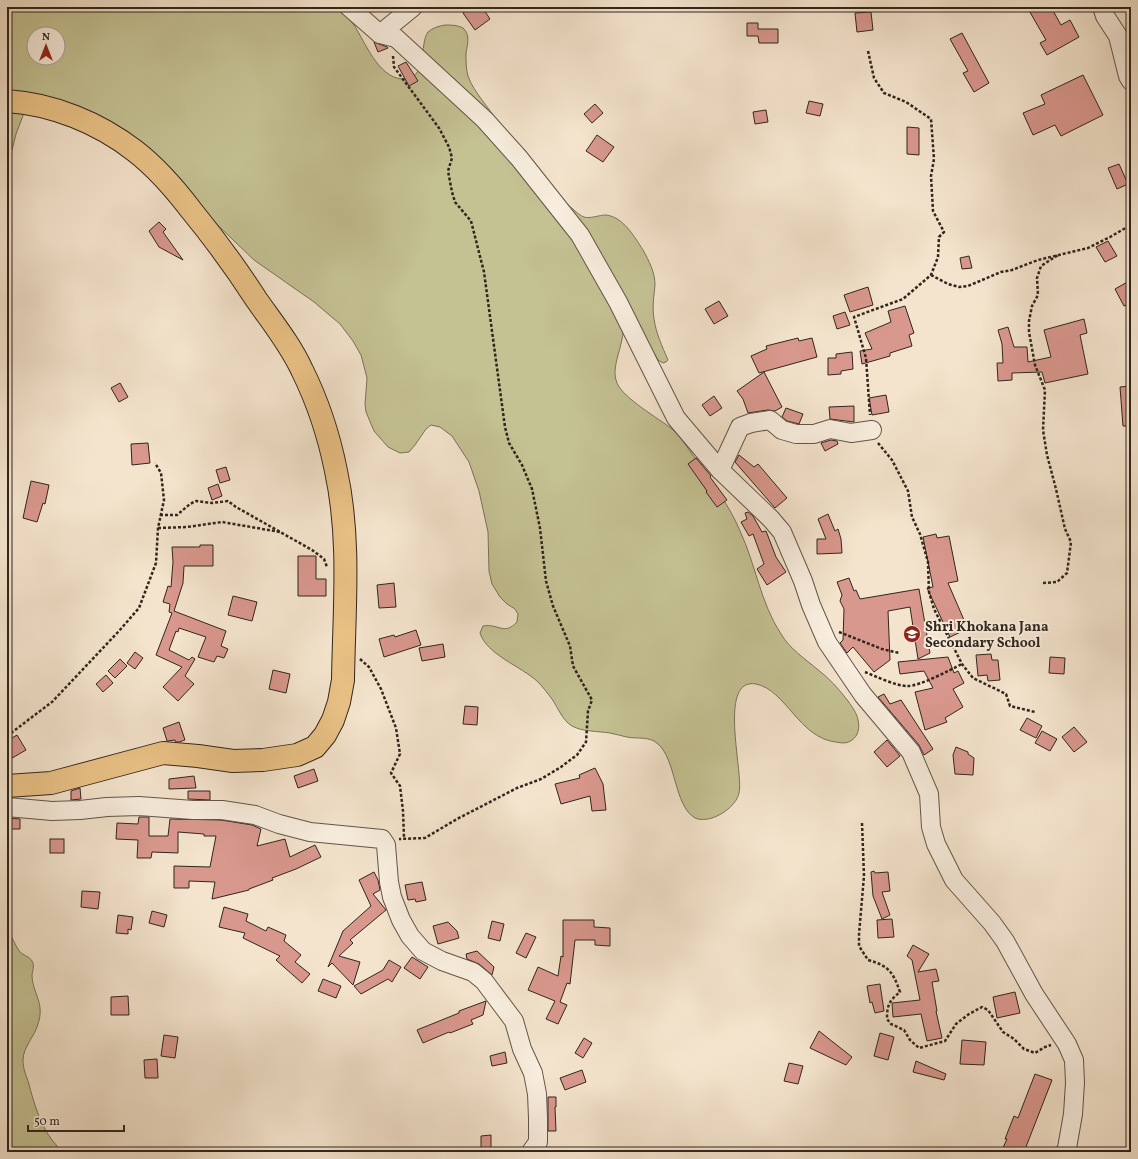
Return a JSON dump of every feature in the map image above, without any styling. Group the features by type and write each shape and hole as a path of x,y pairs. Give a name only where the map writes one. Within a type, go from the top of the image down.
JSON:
{"main road":[{"path":"7,101 39,105 71,115 108,133 145,158 172,186 204,226 292,350 309,384 320,414 331,452 342,500 346,542 343,680 339,702 333,720 325,735 315,747 298,755 263,760 233,761 163,753 51,783 7,786"}],"street":[{"path":"349,7 388,36 485,120 519,158 580,234 618,302 676,418 720,470 771,519 782,532 827,642 863,695 911,752 928,794 931,827 936,844 954,880 1005,941 1034,994 1067,1044 1074,1060 1076,1083 1073,1114 1065,1152"},
{"path":"388,36 413,7"},
{"path":"1102,7 1105,16 1118,36 1128,76 1131,81"},
{"path":"720,470 740,427 751,423 770,420 782,430 796,434 814,434 830,429 851,432 872,430"},
{"path":"7,807 52,811 139,806 193,810 222,810 255,815 279,824 310,832 382,839 386,845 389,882 392,897 401,920 410,936 423,951 442,962 473,972 484,981 514,1021 522,1049 533,1073 537,1094 538,1142 530,1152"}],"path":[{"path":"382,839 425,838 457,819 561,767 577,755 586,742 588,711 592,700 573,666 570,646 553,606 546,580 540,528 532,490 522,465 509,443 505,427 484,272 471,221 455,202 448,171 452,158 450,147 394,67 393,53 388,36"},
{"path":"868,51 874,78 884,94 906,102 931,119 934,159 931,176 933,211 944,232 939,237 938,257 931,275 903,299 854,317 866,358 872,430 879,446 892,460 908,491 912,517 920,534 928,562 929,592 934,609 962,664 973,678 1006,694 1010,706 1035,712"},
{"path":"931,275 948,284 958,287 968,286 1001,272 1012,270 1038,260 1088,248 1129,226 1131,222"},
{"path":"1043,583 1057,582 1067,573 1071,542 1065,529 1047,455 1043,430 1045,390 1035,365 1028,332 1028,321 1032,306 1038,295 1037,278 1041,266 1058,255"},
{"path":"7,736 52,702 139,608 156,563 158,528 164,500 161,473 155,463"},
{"path":"160,515 177,515 196,501 212,503 228,501 312,550 324,559 328,570"},
{"path":"158,528 186,527 222,522 283,533"},
{"path":"817,617 836,630 882,649 899,652"},
{"path":"344,644 369,667 381,689 396,728 400,754 391,773 400,786 404,838"},
{"path":"862,670 879,679 907,687 931,679 962,664"},
{"path":"862,823 864,876 859,946 868,960 881,964 890,969 896,980 900,992 892,998 887,1006 887,1019 891,1024 904,1030 910,1040 919,1048 945,1041 956,1024 969,1014 982,1007 988,1010 1003,1032 1014,1039 1024,1049 1035,1053 1044,1047 1055,1044 1059,1050 1070,1051"}],"shaded area":[{"path":"7,7 337,7 352,23 379,66 393,77 402,79 410,78 416,74 421,61 425,38 428,32 436,27 445,25 463,28 468,37 466,54 467,73 472,86 488,109 554,190 569,206 584,217 589,218 606,215 618,219 628,228 643,250 653,271 655,285 653,306 654,319 661,345 668,360 663,363 658,360 639,328 624,322 624,329 615,367 615,378 617,383 626,395 633,401 676,433 716,488 727,505 740,531 763,596 774,622 789,644 830,680 848,701 854,710 859,723 859,729 856,736 850,741 844,743 823,739 802,723 776,695 767,688 756,684 744,686 738,695 735,710 735,728 740,782 738,797 727,810 715,817 701,819 695,818 688,812 679,793 664,751 655,741 591,731 576,728 569,724 563,718 544,688 531,676 490,648 480,633 483,626 493,626 504,629 512,626 517,622 518,614 515,609 500,597 492,584 489,571 488,532 479,491 469,462 452,436 440,427 431,425 426,429 409,452 400,453 388,447 374,431 366,412 365,404 367,378 361,355 353,341 340,324 314,302 254,260 205,213 166,168 7,92"},
{"path":"7,110 24,113 12,150 7,156"},
{"path":"7,931 20,952 30,958 33,963 32,976 39,1004 40,1017 25,1051 23,1060 25,1072 41,1121 53,1142 62,1152 7,1152"}],"building":[{"path":"472,7 482,7 490,19 475,30 463,13"},
{"path":"1027,7 1051,7 1061,25 1070,20 1079,37 1047,55 1040,43 1046,40"},
{"path":"871,12 873,30 857,32 855,13"},
{"path":"747,23 758,23 758,29 778,29 778,43 759,43 758,36 747,36"},
{"path":"962,33 989,83 974,92 963,73 968,71 950,39"},
{"path":"374,42 387,47 388,48 378,52"},
{"path":"406,62 418,81 409,86 398,66"},
{"path":"1083,75 1103,115 1061,136 1055,125 1033,135 1023,113 1045,104 1041,95"},
{"path":"809,101 823,104 820,116 806,113"},
{"path":"595,104 603,113 592,123 584,114"},
{"path":"766,110 768,122 755,124 753,112"},
{"path":"907,127 919,128 919,155 907,154"},
{"path":"597,135 614,147 603,162 586,151"},
{"path":"1119,164 1128,184 1117,189 1108,168"},
{"path":"159,222 166,229 163,232 183,260 159,247 149,231"},
{"path":"1108,241 1117,256 1105,262 1096,247"},
{"path":"969,256 972,268 962,269 960,258"},
{"path":"1131,280 1131,303 1124,306 1115,289"},
{"path":"868,287 873,305 850,312 844,295"},
{"path":"719,301 728,316 714,324 705,309"},
{"path":"905,306 914,333 909,335 912,346 890,353 890,356 862,364 860,351 872,349 865,333 891,322 888,311"},
{"path":"845,312 850,325 837,329 833,316"},
{"path":"1084,319 1087,333 1080,335 1088,374 1045,383 1042,372 1012,373 1012,380 998,381 997,363 1003,363 1002,344 998,330 1008,327 1014,347 1027,347 1028,362 1051,357 1044,330"},
{"path":"798,338 799,341 812,338 817,357 759,373 751,356 767,349 766,346"},
{"path":"852,352 853,369 841,371 841,374 828,375 828,358 836,358 836,354"},
{"path":"764,372 782,407 775,411 768,410 748,413 743,399 737,391"},
{"path":"120,383 128,397 119,402 111,388"},
{"path":"1131,386 1131,426 1123,426 1120,387"},
{"path":"886,395 889,412 872,415 869,398"},
{"path":"714,396 722,408 710,416 702,405"},
{"path":"854,406 854,422 830,419 829,407"},
{"path":"786,408 803,414 799,424 787,421 782,417"},
{"path":"831,440 837,441 838,444 825,451 821,443"},
{"path":"148,443 150,463 132,465 131,444"},
{"path":"739,455 754,467 758,464 787,498 775,508 735,462"},
{"path":"696,458 711,476 710,477 727,500 717,507 688,464"},
{"path":"226,467 230,480 220,483 216,470"},
{"path":"31,481 49,485 45,504 43,503 37,522 23,518"},
{"path":"218,484 222,496 212,500 208,488"},
{"path":"748,512 753,516 762,532 766,531 776,557 786,572 767,585 757,569 764,564 753,534 749,536 741,522 747,519 745,513"},
{"path":"828,514 835,531 838,529 841,539 842,553 817,554 817,539 826,539 818,519"},
{"path":"936,534 937,538 949,536 958,581 948,583 964,620 960,621 965,630 950,637 927,588 933,587 923,537"},
{"path":"200,545 213,545 213,566 184,566 183,583 174,611 226,631 221,646 228,649 224,658 217,656 214,662 198,657 206,637 179,628 178,632 176,631 169,650 189,660 192,657 195,659 185,676 194,684 178,701 163,687 182,667 156,655 172,613 169,612 170,604 163,602 168,586 171,587 173,562 172,547 200,547"},
{"path":"298,556 316,556 316,579 326,579 326,596 298,596"},
{"path":"849,578 854,591 856,590 860,599 919,589 930,653 918,659 910,607 888,611 890,660 874,672 853,647 847,653 840,643 843,640 844,609 840,601 842,595 837,582"},
{"path":"394,583 396,607 379,608 377,585"},
{"path":"233,596 257,602 252,621 228,615"},
{"path":"416,630 421,645 384,657 379,639 394,635 395,637"},
{"path":"443,644 445,657 422,661 419,648"},
{"path":"135,652 143,658 135,669 127,663"},
{"path":"991,654 992,660 998,660 1000,680 988,681 987,675 978,676 976,655"},
{"path":"948,657 954,673 958,671 964,683 953,689 963,707 945,718 947,722 925,730 915,692 933,688 924,671 900,674 898,662"},
{"path":"1050,657 1065,658 1064,674 1049,673"},
{"path":"120,659 127,666 115,678 108,671"},
{"path":"273,670 290,674 286,693 269,689"},
{"path":"106,675 113,683 103,692 96,684"},
{"path":"884,694 890,704 901,700 933,749 924,755 919,745 878,697"},
{"path":"465,706 478,707 477,725 463,724"},
{"path":"1027,718 1042,726 1036,738 1020,730"},
{"path":"179,722 185,740 179,742 176,742 175,740 167,741 163,728"},
{"path":"1074,727 1087,742 1074,752 1062,737"},
{"path":"1042,731 1057,739 1050,751 1035,743"},
{"path":"17,735 26,750 7,761 7,741"},
{"path":"887,740 900,756 887,767 874,752"},
{"path":"956,747 968,752 968,754 974,758 973,775 955,774 953,755"},
{"path":"595,768 603,784 606,810 592,811 590,796 561,804 555,784 580,778 579,775"},
{"path":"314,769 318,781 298,788 294,776"},
{"path":"194,776 196,788 169,789 169,779"},
{"path":"80,788 81,799 71,800 71,791"},
{"path":"188,791 210,791 210,800 188,799"},
{"path":"139,817 149,817 149,836 168,836 170,819 221,820 252,825 261,829 257,846 285,839 290,857 315,845 321,857 272,878 273,880 249,890 212,899 215,882 189,881 189,888 174,888 174,866 210,867 216,836 204,836 204,834 178,832 178,853 152,852 151,858 137,858 138,840 116,839 117,823 138,824"},
{"path":"7,818 20,819 20,829 7,829"},
{"path":"50,839 64,839 64,853 50,853"},
{"path":"874,871 875,873 888,872 890,891 882,892 890,915 882,919 873,896 871,872"},
{"path":"374,872 378,880 380,890 373,894 386,910 350,940 353,943 339,956 360,962 353,985 332,963 328,967 343,931 371,906 359,880"},
{"path":"422,882 426,900 416,902 415,899 408,900 405,885"},
{"path":"82,891 100,892 98,909 81,907"},
{"path":"224,907 248,914 246,921 266,931 268,927 286,935 284,941 301,955 295,962 310,974 302,983 276,960 280,956 243,938 245,933 219,927"},
{"path":"152,911 167,915 164,927 149,923"},
{"path":"118,915 133,917 131,930 128,929 128,934 116,933"},
{"path":"892,919 894,937 878,938 877,920"},
{"path":"563,920 594,920 594,927 610,928 610,946 595,945 595,940 575,940 570,984 567,983 560,1002 567,1005 558,1024 546,1019 555,1001 528,990 538,967 558,976 561,956 563,957"},
{"path":"492,921 504,924 500,941 488,938"},
{"path":"448,922 457,931 459,938 438,944 433,926"},
{"path":"526,933 536,937 526,958 516,953"},
{"path":"913,945 929,954 918,972 936,969 939,981 932,982 942,1038 927,1041 921,1014 893,1017 892,1003 920,1000 912,960 907,956"},
{"path":"477,951 494,967 492,975 479,964 467,959 466,954"},
{"path":"412,957 428,967 420,979 404,968"},
{"path":"389,960 401,967 392,982 388,979 361,994 354,986 383,970"},
{"path":"323,979 341,986 336,998 318,991"},
{"path":"880,984 884,1011 875,1013 872,1002 870,1003 867,986"},
{"path":"1015,992 1020,1013 997,1018 993,997"},
{"path":"128,996 129,1015 111,1015 111,997"},
{"path":"486,1001 483,1015 471,1020 473,1024 423,1043 417,1030 459,1013 459,1011"},
{"path":"819,1031 852,1057 846,1065 810,1048"},
{"path":"880,1033 894,1037 888,1060 874,1056"},
{"path":"164,1035 178,1037 175,1058 161,1056"},
{"path":"584,1038 592,1043 583,1058 575,1053"},
{"path":"962,1040 986,1042 984,1065 960,1064"},
{"path":"505,1052 507,1063 492,1066 490,1056"},
{"path":"157,1059 158,1078 145,1078 144,1060"},
{"path":"916,1061 946,1074 944,1080 913,1072"},
{"path":"789,1063 803,1066 798,1084 784,1081"},
{"path":"582,1070 586,1082 565,1090 560,1078"},
{"path":"1035,1074 1052,1080 1024,1152 1009,1152 1002,1150 1014,1116 1018,1118"},
{"path":"548,1097 556,1097 556,1131 548,1131"},
{"path":"491,1135 491,1152 481,1152 481,1136"}],"place":[{"name":"Shri Khokana Jana Secondary School","path":"912,634"}]}
